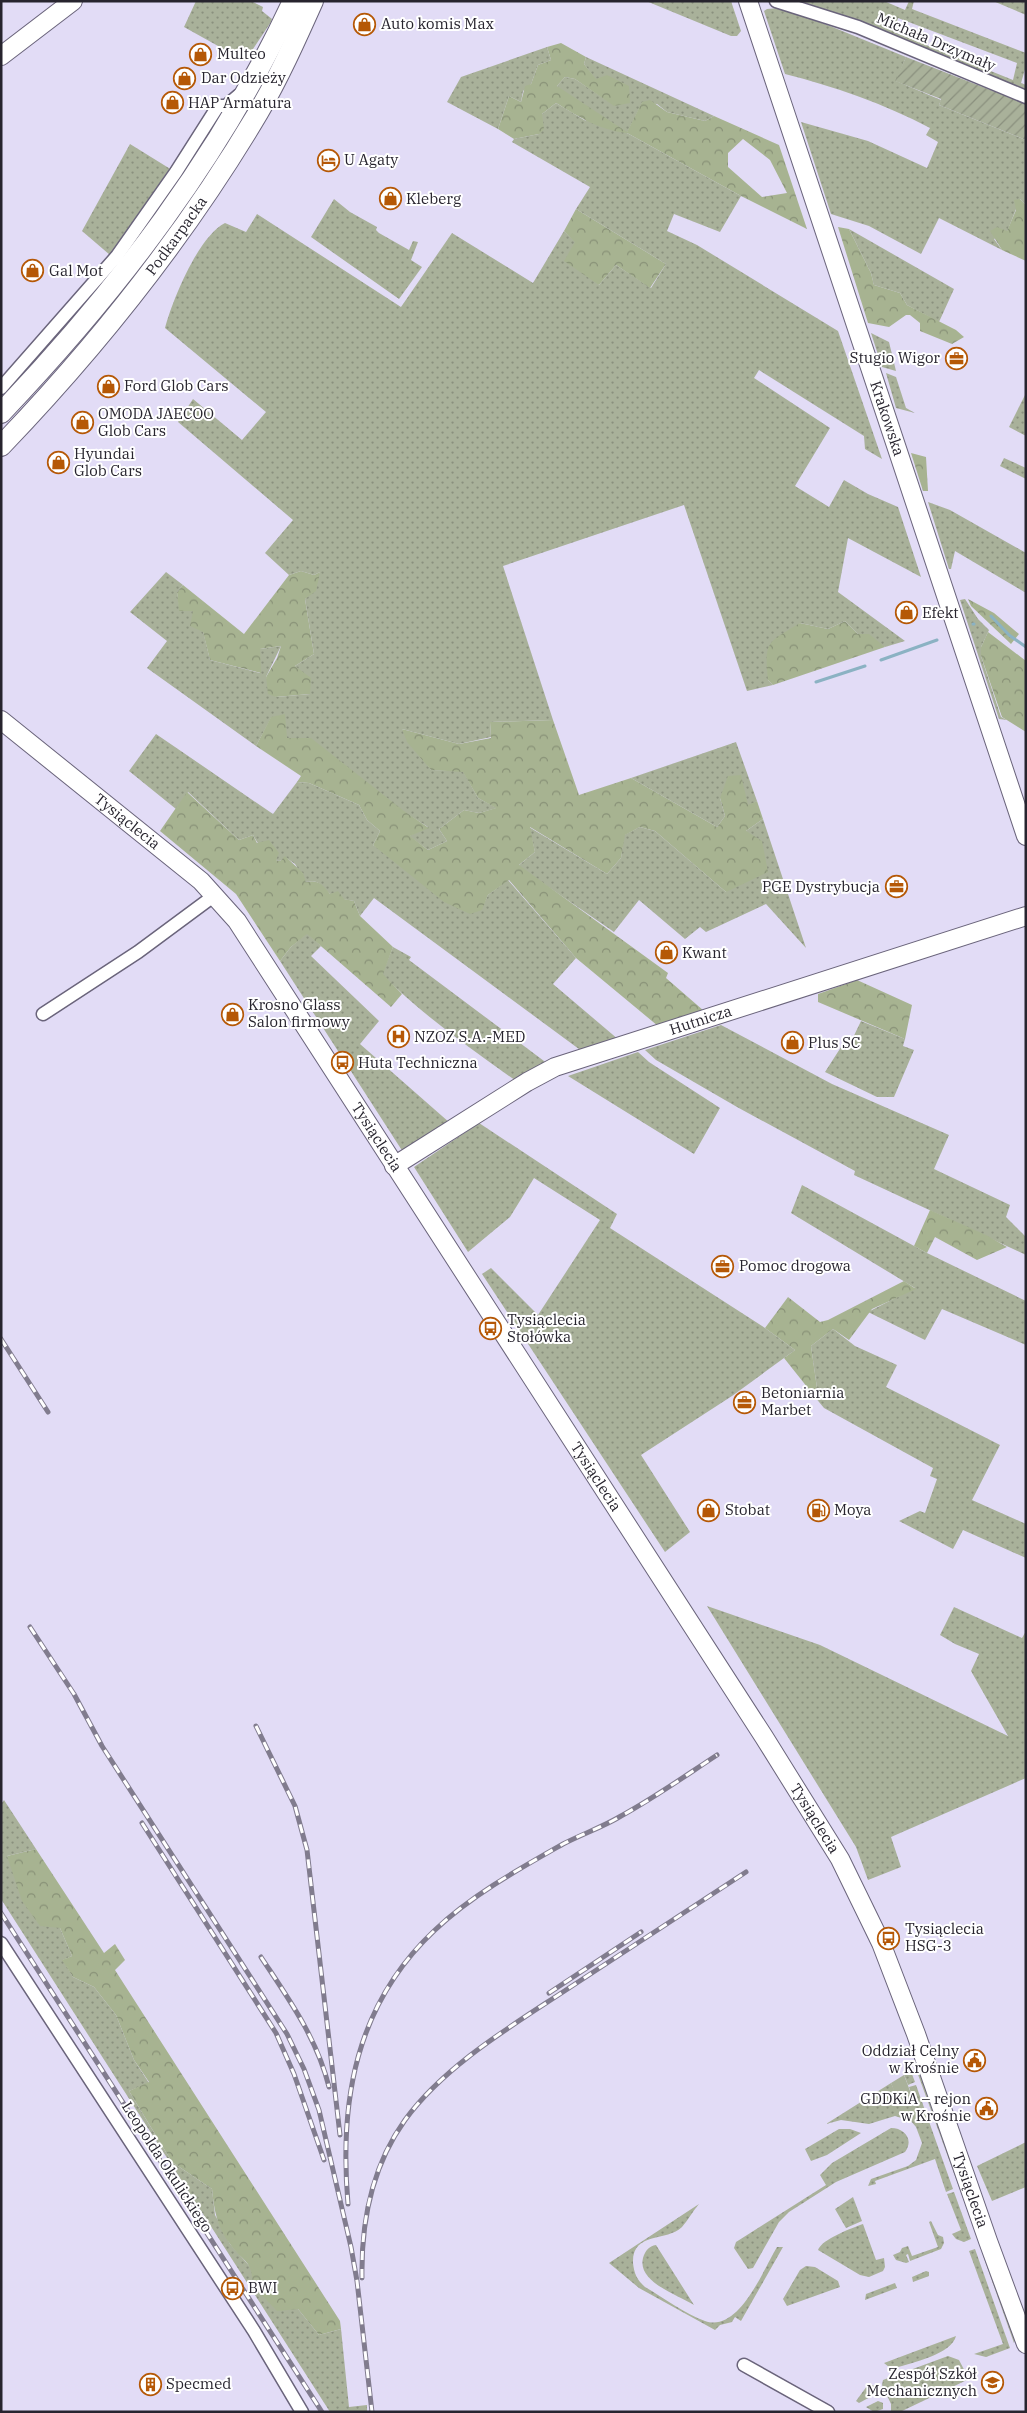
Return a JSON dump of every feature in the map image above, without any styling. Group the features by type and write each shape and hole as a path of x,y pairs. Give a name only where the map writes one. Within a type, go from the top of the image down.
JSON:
{"main road":[{"name":"Podkarpacka","path":"1,413 78,331 142,250 197,173 218,122 252,80 293,1"},
{"name":"Podkarpacka","path":"1,446 88,351 187,222 258,113 313,1"}],"street":[{"path":"1,56 73,1"},
{"name":"Krakowska","path":"748,1 1026,836"},
{"name":"Michała Drzymały","path":"776,1 858,28 1026,97"},
{"path":"1,388 117,256 176,172 218,122"},
{"name":"Tysiąclecia","path":"1,720 215,895 237,922 764,1737 840,1859 882,1943 911,2019 1026,2344"},
{"path":"43,1014 138,952 215,895"},
{"name":"Hutnicza","path":"394,1166 527,1082 555,1067 1026,916"},
{"name":"Leopolda Okulickiego","path":"1,1942 254,2331 302,2412"},
{"path":"744,2365 828,2412"}],"green space":[{"path":"196,1 251,1 263,7 262,11 272,19 245,61 184,27"},
{"path":"646,1 731,1 741,31 737,36 731,36"},
{"path":"790,1 884,1 905,10 909,1 914,1 912,9 1026,53 1026,66 1021,83 1026,85 1026,94","holes":["898,18 1017,63 1013,80 894,32"]},
{"path":"993,1 1026,1 1026,15"},
{"path":"778,8 830,26 906,57 896,81 941,100 939,105 1026,140 1026,205 1020,199 1007,232 994,239 1002,250 939,218 921,254 869,226 831,214 801,122 868,141 927,168 938,142 926,135 930,128 895,111 840,90 785,74 764,11"},
{"path":"561,43 586,57 584,64 596,79 607,75 629,86 630,103 614,106 575,79 565,77 557,86 627,132 642,102 650,100 667,112 705,121 714,116 779,145 807,229 741,196 627,133 598,126 556,103 542,114 544,129 539,134 514,139 498,129 509,96 521,102 525,86 531,84 538,65 551,60 547,47","holes":["743,139 770,160 787,193 762,197 728,167 728,153"]},
{"path":"547,47 551,60 538,65 531,84 523,91 521,102 509,96 498,129 447,102 461,77"},
{"path":"586,57 714,116 705,121 667,112 657,104 642,103 627,133 741,196 720,232 674,214 667,231 697,245 838,331 882,459 865,449 864,436 759,370 754,378 830,428 795,486 829,507 844,480 868,494 898,507 921,577 848,538 838,592 905,641 885,647 858,634 845,621 828,629 800,623 768,680 773,685 747,691 684,505 503,566 553,720 490,722 491,737 459,744 402,729 431,770 463,771 478,798 497,808 479,813 464,810 439,829 447,841 428,850 409,836 428,827 287,738 271,718 256,746 147,668 167,641 130,612 166,572 183,585 177,592 180,611 193,610 203,631 210,660 260,673 260,649 281,646 266,677 276,697 310,694 295,666 314,654 305,599 320,572 314,575 301,571 289,575 265,553 293,520 178,422 193,399 242,440 266,412 165,328 180,286 205,241 225,223 246,232 257,214 401,307 452,233 533,283 564,231 575,241 599,285 616,265 651,288 666,264 576,209 590,187 512,142 514,139 539,134 542,114 556,103 586,121 557,86 565,77 575,79 614,105 584,64"},
{"path":"906,57 1026,104 1026,140 939,105 941,99 895,81"},
{"path":"130,144 172,170 110,255 82,231"},
{"path":"334,199 350,212 377,227 376,230 379,233 409,250 413,241 418,242 411,260 422,267 399,299 311,237"},
{"path":"1020,199 1026,205 1026,261 1002,250 990,231 997,227 1007,231 1016,210 1014,200"},
{"path":"576,209 666,264 650,288 616,265 599,285 564,261 575,242 564,231"},
{"path":"838,227 849,229 871,273 874,285 900,293 907,305 956,330 964,337 952,344 920,331 920,323 910,315 906,315 889,327 868,323"},
{"path":"849,229 954,289 939,322 907,305 900,293 874,285 871,273"},
{"path":"871,333 889,342 896,371 882,367"},
{"path":"886,373 896,377 906,408 915,413 896,408"},
{"path":"1026,393 1026,436 1009,427"},
{"path":"911,453 926,457 928,491 923,491"},
{"path":"1004,458 1026,468 1026,479 1000,466"},
{"path":"928,502 950,510 1026,553 1026,593 955,551 951,569 949,569"},
{"path":"301,571 314,575 320,572 316,591 305,599 314,654 295,666 311,678 310,694 276,697 268,694 266,677 277,658 281,646 260,649 261,673 210,660 203,632 190,626 193,611 179,611 177,592 183,585 244,634 289,575"},
{"path":"965,599 978,619 989,630 981,647 981,656 1001,717 1007,720 999,719 960,600"},
{"path":"968,599 994,613 1019,634 1011,644 971,606"},
{"path":"845,621 858,634 869,634 885,647 773,685 768,680 768,650 774,640 800,623 828,629"},
{"path":"988,632 1026,661 1026,732 1002,717 981,656 981,647"},
{"path":"285,714 287,738 311,738 404,811 429,828 410,836 428,850 447,841 439,829 464,810 479,813 496,808 478,798 463,772 431,770 407,742 402,729 459,744 491,738 490,722 553,720 579,795 631,778 717,827 725,816 720,798 728,776 741,775 748,805 757,801 763,819 746,831 762,841 768,872 726,892 655,831 640,827 625,835 621,858 607,874 530,827 535,852 519,865 668,973 666,978 704,1011 658,1026 576,958 509,880 488,895 482,910 470,914 444,902 373,845 380,831 367,820 359,805 309,783 297,782 301,776 256,746 271,717"},
{"path":"156,734 273,814 297,782 309,783 359,805 367,820 380,831 373,845 481,910 488,895 508,880 576,958 553,984 619,1040 583,1052 374,898 360,916 354,901 330,894 317,882 306,882 295,864 285,857 280,861 272,858 253,835 239,840 188,792 176,809 129,771"},
{"path":"736,742 757,801 749,806 720,798 725,816 717,827 631,778"},
{"path":"187,792 239,840 253,835 257,843 269,840 279,853 276,860 280,861 285,856 303,873 306,882 317,882 330,894 338,891 344,899 354,901 360,916 393,947 383,974 402,994 391,1007 307,934 291,947 280,961 236,894 160,831"},
{"path":"763,819 806,948 766,904 706,932 700,927 685,939 639,900 614,932 518,866 535,852 529,827 607,874 621,858 624,835 640,827 655,831 726,892 746,831"},
{"path":"307,933 321,946 311,956 379,1021 360,1044 450,1123 403,1152 280,961 291,947"},
{"path":"393,947 411,957 409,960 548,1064 516,1081 447,1030 413,1003 382,974"},
{"path":"857,980 912,1005 905,1039 818,1002 818,994"},
{"path":"861,1021 905,1039 903,1046 914,1050 894,1097 877,1097 825,1072 843,1044 849,1046"},
{"path":"721,1025 832,1084 949,1135 934,1169 1010,1205 1006,1217 1026,1237 1026,1255 854,1175 855,1171 737,1107 656,1060 645,1050"},
{"path":"638,1052 649,1062 720,1108 694,1154 568,1076"},
{"path":"479,1123 617,1214 610,1228 765,1328 795,1350 732,1396 641,1455 690,1532 665,1552 482,1274 491,1268 538,1315 600,1220 534,1178 510,1217 468,1252 414,1167"},
{"path":"802,1185 927,1253 1026,1301 1026,1345 942,1309 925,1340 868,1312 915,1288 791,1213"},
{"path":"930,1210 986,1235 1007,1247 977,1260 935,1237 927,1253 914,1246"},
{"path":"904,1281 916,1289 872,1309 849,1340 833,1329 811,1346 819,1402 784,1358 795,1350 765,1328 788,1297 820,1322 828,1320"},
{"path":"833,1329 855,1346 897,1365 886,1387 1000,1445 972,1500 1026,1524 1026,1558 963,1530 953,1549 899,1521 920,1511 925,1513 937,1479 930,1476 933,1468 824,1408 819,1402 811,1346"},
{"path":"707,1606 820,1645 1008,1736 971,1671 979,1654 955,1644 940,1635 954,1607 1022,1638 1026,1631 1026,1778 891,1837 901,1867 868,1880 856,1847"},
{"path":"4,1800 36,1849 7,1856 60,1928 72,1956 63,1960 73,1977 94,1987 116,2015 134,2060 149,2083 129,2091 172,2162 212,2189 215,2215 230,2244 252,2269 298,2309 319,2335 341,2329 349,2407 367,2405 367,2412 330,2412 1,1899 1,1804"},
{"path":"36,1849 104,1953 115,1944 125,1960 115,1970 340,2321 341,2329 319,2335 298,2309 277,2311 253,2286 249,2265 235,2250 222,2231 215,2211 212,2189 172,2162 129,2091 149,2082 134,2060 116,2015 94,1987 73,1977 62,1960 72,1956 60,1928 40,1926 22,1901 7,1856"},
{"path":"910,2069 915,2082 908,2085 903,2072"},
{"path":"916,2069 921,2071 977,2229 976,2234"},
{"path":"904,2075 912,2096 898,2101 891,2083"},
{"path":"891,2083 899,2101 912,2096 909,2087 916,2085 953,2189 946,2192 935,2159 875,2181 876,2184 868,2186 871,2179 908,2166 916,2160 922,2143 916,2127 911,2121 895,2116 869,2124 841,2120 826,2124"},
{"path":"891,2128 904,2132 907,2136 909,2143 905,2152 836,2182 789,2212 779,2222 753,2268 748,2269 734,2248 736,2242 826,2185 820,2175 832,2163"},
{"path":"839,2129 850,2129 861,2133 827,2155 811,2161 805,2149"},
{"path":"1026,2142 1026,2187 992,2201 977,2166"},
{"path":"954,2192 971,2239 964,2242 956,2239 952,2234 961,2230 947,2194"},
{"path":"853,2197 862,2221 846,2228 835,2209"},
{"path":"699,2204 676,2232 652,2239 638,2246 634,2253 633,2263 636,2276 645,2287 690,2314 705,2321 717,2322 729,2318 749,2297 777,2247 783,2247 741,2321 735,2317 732,2322 720,2325 715,2330 639,2288 609,2263"},
{"path":"931,2221 938,2235 943,2237 944,2243 941,2249 910,2261 908,2254 906,2255 909,2262 906,2263 896,2260 893,2255 908,2246 912,2256 938,2247 929,2222"},
{"path":"863,2224 876,2260 884,2258 885,2267 883,2271 869,2277 860,2275 818,2250 831,2238"},
{"path":"656,2245 694,2305 660,2287 646,2274 643,2267 644,2255 649,2248"},
{"path":"975,2249 1010,2348 986,2357 974,2354 1003,2344 969,2251"},
{"path":"981,2250 1016,2337 1014,2343"},
{"path":"806,2266 815,2267 838,2281 840,2287 787,2306 783,2299 800,2270"},
{"path":"926,2271 929,2272 929,2276 913,2282 912,2277"},
{"path":"895,2283 897,2288 865,2300 866,2294"},
{"path":"956,2336 947,2348 930,2357 895,2368 889,2367 884,2363"},
{"path":"948,2356 959,2360 969,2379 900,2412 891,2412 891,2404 882,2385 883,2380"},
{"path":"873,2385 877,2391 874,2395 859,2403 856,2401 867,2386"},
{"path":"878,2401 883,2403 883,2409 874,2412 866,2407"}],"waterway":[{"path":"991,616 1009,635 1026,647"},
{"path":"881,660 937,640"},
{"path":"816,682 865,666"}],"railway":[{"path":"1,1339 48,1412"},
{"path":"30,1627 74,1694 102,1746 287,2034 304,2069 319,2110 351,2247 357,2281 372,2412"},
{"path":"256,1726 295,1806 307,1850 340,2135"},
{"path":"348,2204 347,2128 351,2091 358,2056 370,2022 387,1989 408,1959 449,1917 496,1883 563,1844 607,1824 633,1809 717,1755"},
{"path":"142,1823 276,2033 294,2074 324,2160"},
{"path":"362,2278 366,2215 377,2175 384,2156 394,2138 421,2100 440,2081 481,2047 746,1872"},
{"path":"1,1913 322,2412"},
{"path":"549,1993 641,1932"},
{"path":"261,1957 301,2019 317,2052 329,2087"}],"place":[{"name":"Auto komis Max","path":"365,24"},
{"name":"Multeo","path":"201,54"},
{"name":"Dar Odzieży","path":"185,78"},
{"name":"HAP Armatura","path":"172,103"},
{"name":"U Agaty","path":"328,160"},
{"name":"Kleberg","path":"390,199"},
{"name":"Gal Mot","path":"33,271"},
{"name":"Stugio Wigor","path":"956,358"},
{"name":"Ford Glob Cars","path":"108,386"},
{"name":"OMODA JAECOO Glob Cars","path":"82,423"},
{"name":"Hyundai Glob Cars","path":"58,463"},
{"name":"Efekt","path":"906,613"},
{"name":"PGE Dystrybucja","path":"896,887"},
{"name":"Kwant","path":"666,953"},
{"name":"Krosno Glass Salon firmowy","path":"232,1014"},
{"name":"NZOZ S.A.-MED","path":"398,1037"},
{"name":"Plus SC","path":"792,1043"},
{"name":"Huta Techniczna","path":"342,1063"},
{"name":"Pomoc drogowa","path":"723,1266"},
{"name":"Tysiąclecia Stołówka","path":"491,1329"},
{"name":"Betoniarnia Marbet","path":"745,1402"},
{"name":"Stobat","path":"709,1510"},
{"name":"Moya","path":"818,1510"},
{"name":"Tysiąclecia HSG-3","path":"889,1938"},
{"name":"Oddział Celny w Krośnie","path":"975,2060"},
{"name":"GDDKiA – rejon w Krośnie","path":"987,2108"},
{"name":"BWI","path":"232,2288"},
{"name":"Zespół Szkół Mechanicznych","path":"993,2383"},
{"name":"Specmed","path":"150,2384"}]}
